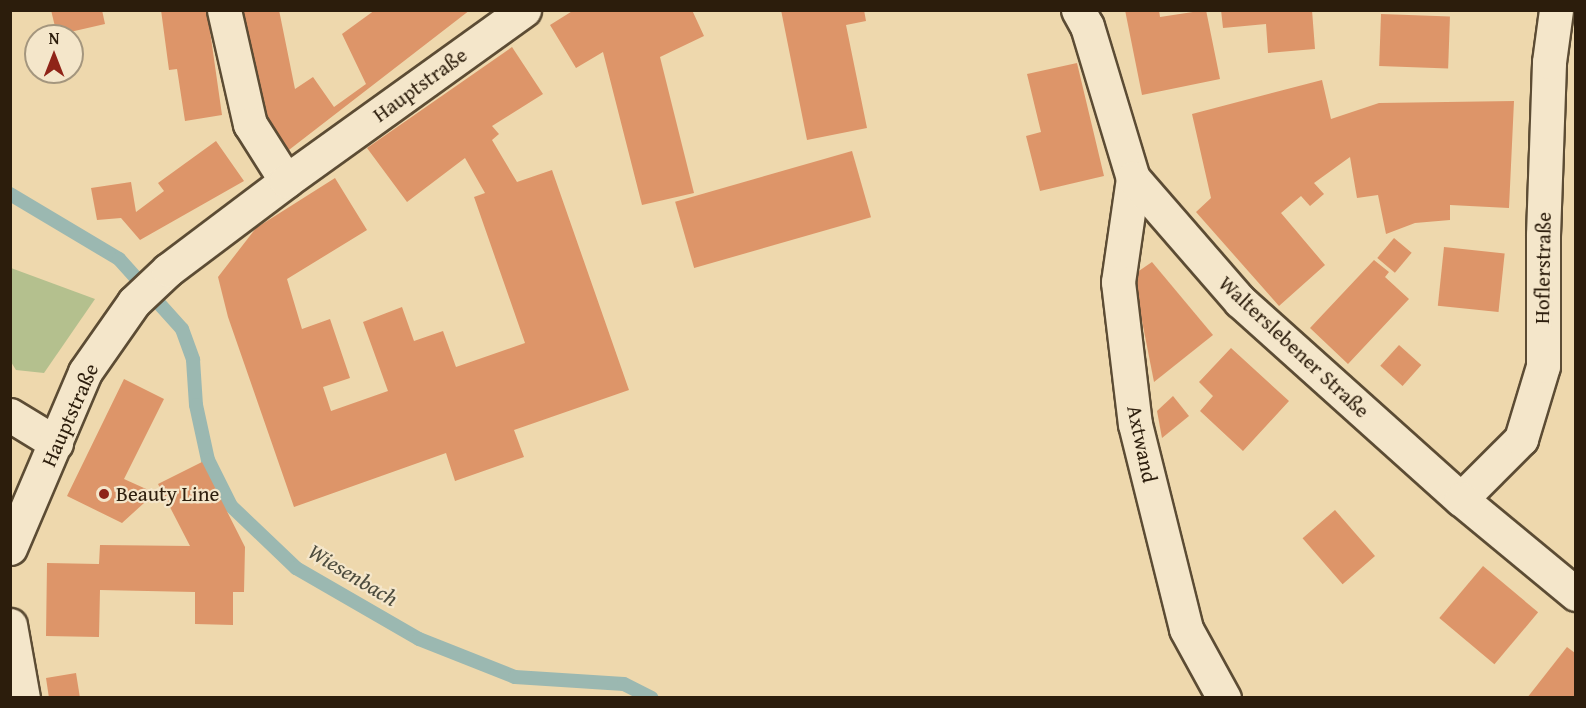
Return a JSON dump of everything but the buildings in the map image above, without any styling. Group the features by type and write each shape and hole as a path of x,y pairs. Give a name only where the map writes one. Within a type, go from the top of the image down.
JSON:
{"street":[{"path":"224,10 250,124 286,181"},
{"name":"Hauptstraße","path":"10,548 85,372 134,302 168,270 286,181 524,10"},
{"name":"Walterslebener Straße","path":"1078,10 1087,26 1133,178 1240,301 1461,499 1575,594"},
{"name":"Hoflerstraße","path":"1461,499 1521,439 1543,366 1543,235 1549,62 1556,10"},
{"name":"Axtwand","path":"1133,178 1118,282 1135,423 1186,629 1224,698"},
{"path":"10,415 56,443"},
{"path":"10,625 23,698"}],"green space":[{"path":"11,268 95,299 44,373 16,370 11,362"}],"waterway":[{"name":"Wiesenbach","path":"10,194 119,259 182,329 193,360 196,405 208,460 231,506 296,568 419,639 515,677 624,684 652,698"}],"place":[{"name":"Beauty Line","path":"104,494"}]}
